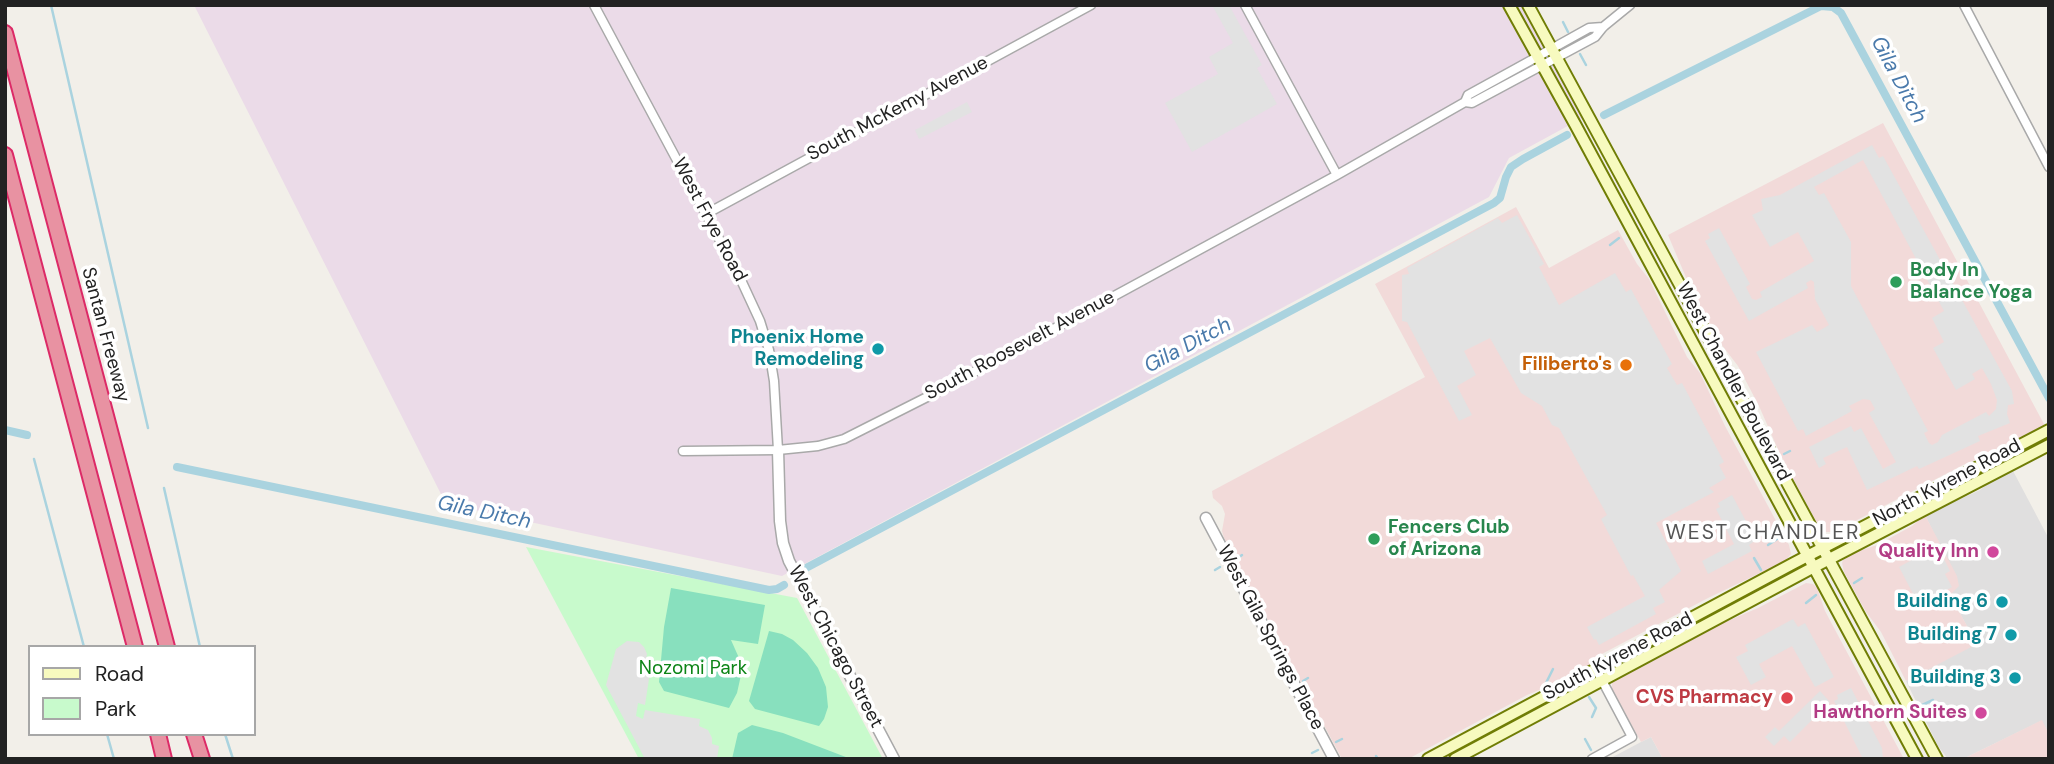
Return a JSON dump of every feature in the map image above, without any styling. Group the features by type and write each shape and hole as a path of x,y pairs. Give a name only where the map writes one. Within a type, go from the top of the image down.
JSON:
{"highway":[{"name":"Santan Freeway","path":"5,33 166,645"},
{"path":"5,155 134,645"},
{"path":"150,736 154,759"},
{"path":"158,736 164,759"},
{"path":"191,736 195,759"},
{"path":"192,736 202,759"}],"main road":[{"name":"West Chandler Boulevard","path":"1509,5 1917,759"},
{"name":"West Chandler Boulevard","path":"1528,5 1937,759"},
{"name":"North Kyrene Road","path":"1807,556 2049,430"},
{"name":"North Kyrene Road","path":"1814,567 2049,445"},
{"name":"South Kyrene Road","path":"1428,759 1807,556"},
{"name":"South Kyrene Road","path":"1455,759 1814,567"},
{"path":"1675,627 1686,629 1703,626"}],"street":[{"name":"West Frye Road","path":"594,5 752,303 769,350 774,382 778,450"},
{"name":"South McKemy Avenue","path":"706,214 1091,5"},
{"path":"1245,5 1337,175"},
{"name":"South Roosevelt Avenue","path":"683,451 778,450 818,446 844,439 941,390 1337,175 1465,102 1468,95 1554,53 1595,37 1630,5"},
{"path":"1964,5 2049,167"},
{"name":"West Chicago Street","path":"778,450 780,521 789,561 894,759"},
{"name":"West Gila Springs Place","path":"1206,518 1334,759"},
{"path":"1594,758 1632,737 1596,669"}],"shaded area":[{"path":"194,5 1528,5 1588,115 1509,158 1489,197 782,576 446,504"},
{"path":"1212,5 1229,5 1262,65 1257,68 1277,104 1192,152 1165,103 1218,74 1209,57 1233,43"},
{"path":"967,102 972,112 919,139 915,130"},
{"path":"1883,123 2045,426 1834,532 1824,532 1821,531 1780,454 1738,366 1718,340 1693,294 1668,235"},
{"path":"1872,145 1879,158 1883,156 2012,391 2014,404 2008,405 2007,414 2010,423 1978,436 1980,441 1919,469 1917,466 1867,490 1847,447 1823,458 1826,464 1819,468 1809,447 1851,426 1854,432 1861,428 1883,469 1896,462 1869,413 1875,409 1870,400 1863,399 1849,406 1852,411 1806,436 1803,429 1798,431 1756,352 1812,325 1817,332 1829,325 1815,299 1814,282 1811,280 1806,283 1808,288 1749,321 1705,241 1710,238 1708,234 1719,228 1750,284 1746,287 1752,299 1762,297 1760,292 1814,261 1798,232 1770,247 1752,215 1763,210 1761,199 1780,195","holes":["1863,160 1944,311 1932,318 1944,342 1933,348 1956,390 1975,379 1972,374 1982,368 1997,400 1996,409 1989,416 1986,412 1942,435 1938,442 1932,445 1924,433 1928,431 1851,286 1851,242 1824,193 1819,195 1814,187"]},
{"path":"1516,207 1549,268 1618,230 1637,264 1649,279 1687,357 1700,373 1725,426 1789,545 1791,554 1785,561 1598,656 1587,667 1559,682 1527,695 1408,759 1342,759 1224,538 1222,531 1225,514 1222,506 1213,498 1212,491 1425,377 1375,284"},
{"path":"1517,215 1544,264 1539,267 1559,305 1615,273 1626,292 1631,289 1672,364 1667,368 1677,385 1682,383 1724,462 1719,465 1726,478 1709,488 1714,492 1656,523 1681,571 1659,590 1665,602 1653,608 1656,614 1599,645 1587,627 1645,596 1633,575 1631,576 1601,519 1607,515 1559,428 1552,425 1542,406 1521,393 1490,338 1464,351 1476,375 1457,386 1472,415 1459,421 1407,322 1402,321 1402,275 1409,274 1407,268 1498,218 1502,223"},
{"path":"2012,469 2049,539 2049,734 2041,721 1963,759 1948,759 1938,746 1906,681 1976,643 1950,595 1938,542 1925,515 1980,490"},
{"path":"1732,495 1756,540 1749,545 1752,551 1708,574 1702,561 1734,544 1716,509 1720,507 1718,503"},
{"path":"1925,515 1957,576 1959,586 1950,595 1977,644 1906,681 1881,632 1866,612 1844,572 1842,563 1847,555 1877,545 1912,526"},
{"path":"1932,549 1933,552 1939,549 1950,571 1945,574 1952,587 1919,605 1899,567"},
{"path":"1806,583 1817,588 1825,611 1904,759 1663,759 1651,737 1641,742 1612,689 1612,682 1716,626"},
{"path":"1793,619 1798,627 1805,623 1834,677 1815,687 1792,646 1759,664 1766,677 1751,685 1736,657 1748,651 1745,645"},
{"path":"627,641 639,642 644,647 647,669 651,666 645,705 638,703 636,716 643,719 645,710 700,719 699,726 708,730 712,744 719,746 717,759 645,759 606,685 616,649"},
{"path":"1851,688 1882,748 1883,759 1863,759 1834,701 1838,699 1837,695"},
{"path":"1820,691 1830,702 1790,742 1784,736 1774,746 1765,737 1775,727 1779,731"},
{"path":"2042,720 2049,734 2049,759 1963,759"},
{"path":"1651,737 1663,759 1609,759 1641,742"}],"green space":[{"name":"Nozomi Park","path":"526,547 797,598 883,759 639,759"},
{"path":"671,588 765,605 758,644 731,640 739,658 741,675 737,693 729,708 664,691 659,682"},
{"path":"769,631 793,640 818,668 826,687 828,707 819,726 755,709 749,701"},
{"path":"752,725 783,733 851,759 732,759 738,733"}],"waterway":[{"path":"51,5 148,428"},
{"name":"Gila Ditch","path":"1604,115 1821,6 1833,7 1841,13 2049,398"},
{"path":"1563,22 1568,32"},
{"path":"1580,54 1586,65"},
{"name":"Gila Ditch","path":"806,568 1494,203 1500,198 1511,167 1567,135"},
{"path":"1610,245 1619,238"},
{"name":"Gila Ditch","path":"5,430 27,435"},
{"path":"1784,454 1790,451"},
{"path":"34,459 83,645"},
{"name":"Gila Ditch","path":"177,467 769,590 784,585"},
{"path":"164,488 200,645"},
{"path":"1768,545 1780,537"},
{"path":"1238,558 1242,555"},
{"path":"1754,558 1761,570"},
{"path":"1215,570 1220,567"},
{"path":"1854,583 1862,578"},
{"path":"1806,603 1816,595"},
{"path":"1546,683 1553,669"},
{"path":"1303,681 1308,678"},
{"path":"1589,697 1596,708 1592,717"},
{"path":"1920,706 1933,700"},
{"path":"108,736 114,759"},
{"path":"226,736 233,759"},
{"path":"1336,742 1342,739"},
{"path":"1585,739 1591,750"},
{"path":"1312,753 1318,750"}],"place":[{"name":"Body In Balance Yoga","path":"1896,282"},
{"name":"Phoenix Home Remodeling","path":"878,349"},
{"name":"Filiberto's","path":"1626,365"},
{"name":"Fencers Club of Arizona","path":"1374,539"},
{"name":"Quality Inn","path":"1993,552"},
{"name":"Building 6","path":"2002,602"},
{"name":"Building 7","path":"2011,635"},
{"name":"Building 3","path":"2015,678"},
{"name":"CVS Pharmacy","path":"1787,698"},
{"name":"Hawthorn Suites","path":"1981,713"}],"district":[{"name":"WEST CHANDLER","path":"1763,533"}]}
